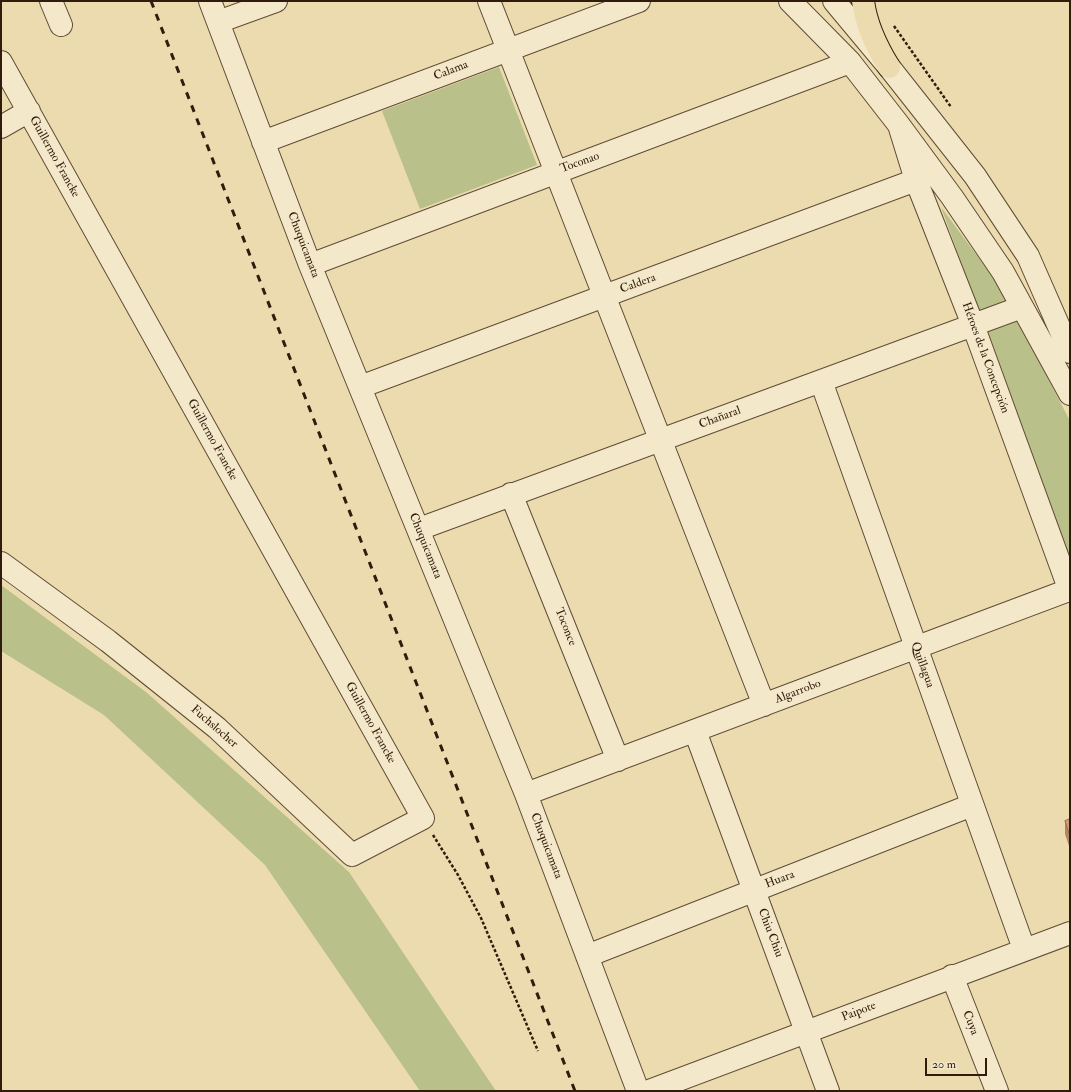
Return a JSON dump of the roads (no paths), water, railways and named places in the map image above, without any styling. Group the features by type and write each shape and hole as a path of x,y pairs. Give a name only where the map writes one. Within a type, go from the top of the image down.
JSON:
{"main road":[{"path":"863,1 870,30 878,49 889,67"}],"street":[{"path":"50,1 62,25"},
{"name":"Chuquicamata","path":"210,1 310,265 526,794 638,1091"},
{"path":"218,22 276,1"},
{"path":"489,1 764,705"},
{"name":"Calama","path":"263,142 639,1"},
{"name":"Héroes de la Concepción","path":"790,1 850,62 899,124 952,197 1003,272 1070,394"},
{"path":"834,1 889,67 975,176 1028,256 1070,352"},
{"name":"Guillermo Francke","path":"1,62 422,818"},
{"name":"Toconao","path":"310,265 850,62"},
{"path":"1,127 29,111"},
{"name":"Héroes de la Concepción","path":"899,124 916,180 974,325 1070,591"},
{"name":"Caldera","path":"360,387 916,180"},
{"name":"Chañaral","path":"418,529 1022,307"},
{"name":"Quillagua","path":"821,381 915,648 1024,949"},
{"name":"Toconce","path":"511,494 618,760"},
{"name":"Fuchslocher","path":"1,563 108,641 217,728 352,855 422,818"},
{"name":"Algarrobo","path":"526,794 1070,591"},
{"name":"Chiu Chiu","path":"695,731 828,1091"},
{"name":"Huara","path":"587,956 972,805"},
{"name":"Paipote","path":"648,1091 1070,933"},
{"name":"Cuya","path":"952,976 997,1091"}],"railway":[{"path":"151,1 575,1091"}]}
